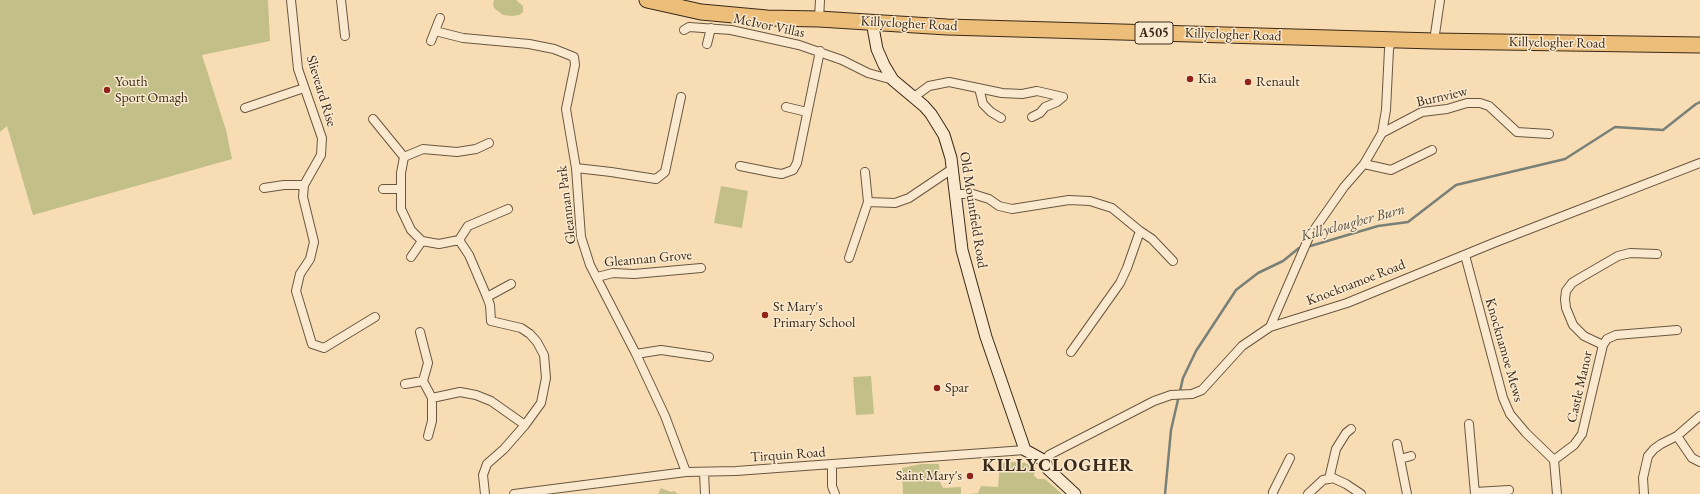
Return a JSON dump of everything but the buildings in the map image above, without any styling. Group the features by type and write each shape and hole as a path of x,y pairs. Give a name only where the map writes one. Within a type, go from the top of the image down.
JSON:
{"highway":[{"name":"Killyclogher Road","path":"648,0 701,12 767,18 819,19 947,27 1434,41 1700,45"}],"street":[{"name":"Slieveard Rise","path":"291,0 298,69 322,138 321,155 304,185"},
{"path":"342,0 345,36"},
{"path":"819,19 820,0"},
{"path":"1434,41 1440,0"},
{"path":"431,41 440,18"},
{"name":"Old Mountfield Road","path":"872,22 877,49 894,80 931,114 944,135 951,158 962,250 986,337 1025,450"},
{"name":"McIvor Villas","path":"684,30 689,27 731,30 799,44 842,60 868,73 894,80"},
{"name":"McIvor Villas","path":"707,44 711,28"},
{"name":"Gleannan Park","path":"435,31 463,38 529,44 554,49 574,57 575,65 566,109 576,168 581,237 590,265 636,354 665,416 686,472"},
{"path":"1270,327 1307,242 1344,187 1364,164 1382,133 1386,110 1389,49 1392,39"},
{"name":"McIvor Villas","path":"740,166 782,174 793,170 797,163 820,51"},
{"path":"914,97 929,86 950,82 978,88 1022,94 1037,91 1053,93 1062,97 1057,102 1045,107 1040,113 1032,117"},
{"path":"245,108 304,88"},
{"path":"978,88 983,104 991,112 1001,118"},
{"path":"576,168 656,179 665,172 681,96"},
{"name":"Burnview","path":"1382,133 1422,112 1447,110 1468,103 1480,103 1489,106 1517,132 1549,134"},
{"path":"786,107 807,112"},
{"path":"373,119 404,157 401,188 401,209 411,230 422,241 439,244 459,240 468,226 508,208"},
{"path":"404,157 423,149 457,152 476,149 489,143"},
{"path":"1364,164 1390,170 1432,150"},
{"name":"Knocknamoe Road","path":"1045,461 1049,455 1154,401 1171,395 1192,394 1202,390 1242,346 1270,327 1347,303 1700,163"},
{"path":"868,202 895,203 909,198 952,169"},
{"path":"849,258 868,202 865,172"},
{"path":"264,188 284,185 304,185 303,197 314,242 310,259 300,274 296,291 312,344 324,348 375,317"},
{"path":"383,189 401,188"},
{"path":"955,194 973,194 989,199 999,206 1012,209 1069,200 1090,201 1112,208 1152,239 1173,261"},
{"path":"1071,352 1120,283 1140,231"},
{"path":"459,240 469,255 488,297 492,321 521,328 530,334 537,342 544,355 546,378 541,403 525,425 504,449 487,464 483,475 485,494"},
{"path":"411,256 422,241"},
{"name":"Castle Manor","path":"1603,345 1584,336 1573,325 1566,308 1566,291 1572,283 1618,256 1630,253 1657,254"},
{"name":"Knocknamoe Mews","path":"1465,255 1503,398 1510,414 1526,433 1554,460"},
{"name":"Gleannan Grove","path":"597,277 613,273 634,274 701,268"},
{"path":"488,297 511,284"},
{"name":"Castle Manor","path":"1554,460 1574,445 1582,434 1603,345 1607,339 1616,335 1677,330"},
{"path":"420,332 428,363 423,382 432,398 432,421 428,436"},
{"path":"636,354 661,350 709,357"},
{"path":"405,384 423,382"},
{"path":"432,398 460,392 476,395 490,401 525,425"},
{"path":"1644,494 1643,478 1648,456 1654,449 1677,436 1700,416"},
{"path":"1469,424 1475,493 1509,490"},
{"path":"1329,479 1336,449 1346,433 1351,429"},
{"path":"1677,436 1692,458 1700,462"},
{"path":"1397,444 1407,494"},
{"path":"1025,450 1045,461 1048,469 1075,494"},
{"name":"Tirquin Road","path":"514,494 553,491 686,472 736,471 832,465 1025,450"},
{"path":"1400,459 1411,456"},
{"path":"1273,494 1290,458"},
{"path":"1554,460 1557,494"},
{"path":"832,465 832,486 836,494"},
{"path":"704,472 705,494"},
{"path":"1308,494 1323,480 1333,478 1346,484 1361,494"}],"shaded area":[{"name":"Youth Sport Omagh","path":"0,0 268,0 270,41 202,55 226,130 232,159 33,215 7,126 0,132"},
{"path":"494,0 516,0 523,6 523,12 519,15 503,15 494,8"},
{"path":"721,186 748,191 742,228 714,223"},
{"path":"871,376 874,414 856,415 853,377"},
{"path":"1017,462 1025,463 1036,468 1034,476 1038,479 1045,479 1062,494 969,494 978,493 981,486 998,487 1000,463"},
{"path":"921,464 939,464 940,482 943,488 961,487 961,494 903,494 902,468"},
{"path":"661,488 671,492 674,491 678,494 658,494"}],"waterway":[{"name":"Killyclougher Burn","path":"1307,247 1378,226 1408,222 1456,185 1565,159 1615,127 1663,130 1700,102"},
{"name":"Killyclougher Burn","path":"1165,494 1171,430 1183,378 1196,351 1236,290 1258,273 1283,261 1299,248 1302,248"}],"place":[{"name":"Kia","path":"1190,79"},
{"name":"Renault","path":"1248,82"},
{"name":"Youth Sport Omagh","path":"107,90"},
{"name":"St Mary's Primary School","path":"765,315"},
{"name":"Spar","path":"937,388"},
{"name":"Saint Mary's","path":"970,476"}],"district":[{"name":"KILLYCLOGHER","path":"1058,466"}]}
